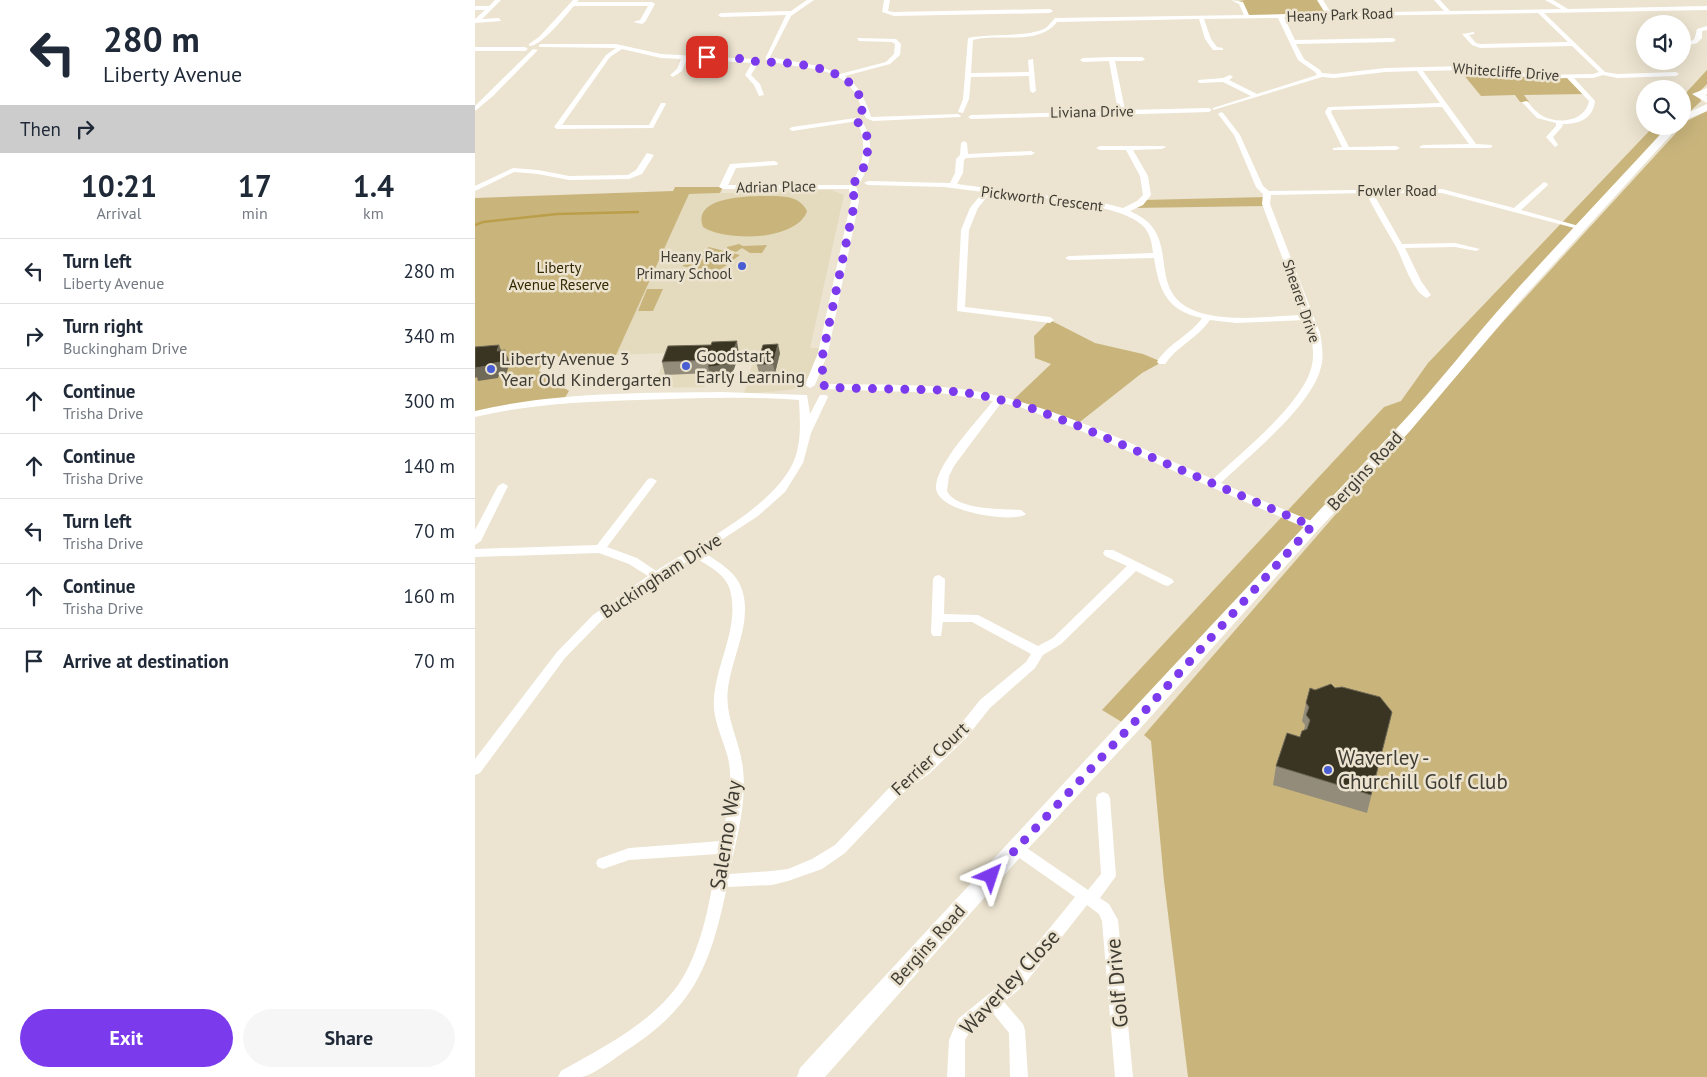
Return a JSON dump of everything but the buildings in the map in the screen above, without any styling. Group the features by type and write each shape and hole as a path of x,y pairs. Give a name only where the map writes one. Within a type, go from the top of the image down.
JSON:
{"main road":[{"path":"1695,111 1705,93"},
{"path":"1691,113 1707,107"},
{"name":"Bergins Road","path":"809,1077 1016,848 1130,727 1312,526 1405,428 1515,300 1666,135"}],"street":[{"path":"476,21 498,0"},
{"path":"761,95 757,84 748,75 773,48 790,14 811,0"},
{"path":"792,129 836,123 960,114 966,99 971,38 1033,34 1049,28 1055,20 1050,8 889,14 884,11 887,0"},
{"path":"1239,0 1247,16"},
{"path":"1320,0 1329,15"},
{"path":"1437,0 1447,12"},
{"path":"1548,0 1567,10"},
{"path":"475,109 494,93 573,2 652,4 642,22"},
{"path":"1658,2 1666,9"},
{"path":"972,5 972,12"},
{"path":"475,8 491,8"},
{"name":"Heany Park Road","path":"1055,20 1707,8"},
{"name":"Whitecliffe Drive","path":"1320,76 1385,70 1470,68 1527,76 1593,76 1603,73 1540,12"},
{"path":"721,15 790,14"},
{"path":"1201,17 1209,41 1214,49"},
{"path":"1215,112 1231,103 1316,79 1320,76 1318,71 1301,60 1281,17"},
{"path":"476,21 499,20"},
{"path":"1691,43 1698,41 1699,30 1707,28"},
{"path":"1457,34 1472,34"},
{"path":"1465,34 1477,46 1475,47 1479,52"},
{"path":"1293,42 1394,38 1400,44"},
{"path":"839,76 888,64 897,55 898,44 894,40 859,39"},
{"path":"1477,46 1574,44"},
{"path":"621,47 608,56 557,127 651,127 663,104"},
{"path":"475,49 621,47 655,55 737,58 786,62 817,68 839,76 858,91 863,106 866,132 867,148 863,170 866,186"},
{"path":"673,75 680,70 685,57"},
{"path":"1112,59 1122,112"},
{"path":"1083,60 1142,59"},
{"path":"1031,60 1033,91"},
{"path":"1419,70 1473,146"},
{"path":"1603,73 1617,76 1671,75"},
{"path":"968,75 1032,74"},
{"path":"1524,102 1540,117 1558,121 1585,118 1592,104 1590,99 1568,76"},
{"path":"1200,81 1227,79 1256,96"},
{"path":"966,99 971,114"},
{"path":"1347,149 1328,112 1330,108 1444,105"},
{"name":"Liviana Drive","path":"960,114 1215,112"},
{"name":"Shearer Drive","path":"1215,112 1237,135 1261,187 1267,193 1266,204 1315,333 1317,357 1316,368 1306,392 1292,409 1215,484"},
{"path":"1555,145 1549,137 1560,126 1558,121"},
{"path":"964,143 964,156"},
{"path":"1547,146 1565,145"},
{"path":"1423,147 1490,146"},
{"path":"1100,148 1162,147"},
{"path":"1124,211 1140,203 1147,193 1142,170 1132,158 1129,148"},
{"path":"1335,149 1396,148"},
{"path":"952,186 959,173 960,159 964,156 1031,153"},
{"path":"475,189 513,170 538,172 563,178 629,177 639,172 650,154"},
{"name":"Adrian Place","path":"774,163 733,166 723,187 866,186"},
{"path":"853,185 863,170"},
{"path":"1516,210 1544,184"},
{"name":"Buckingham Drive","path":"806,433 806,392 822,358 855,201 853,185"},
{"name":"Pickworth Crescent","path":"866,186 952,186 987,192 1094,204 1124,211 1139,219 1152,232 1166,289 1170,298 1185,309 1207,317 1232,319 1309,317"},
{"name":"Buckingham Drive","path":"855,201 866,186"},
{"path":"1368,191 1394,238 1401,246 1413,276 1427,295"},
{"name":"Fowler Road","path":"1267,193 1442,191 1582,228"},
{"path":"987,192 974,208 965,230 960,309 1050,320"},
{"path":"1401,246 1455,245 1476,249"},
{"path":"1069,258 1159,255"},
{"path":"1161,362 1164,355 1197,333 1207,317"},
{"name":"Buckingham Drive","path":"475,768 540,682 579,635 620,600 754,514 781,490 797,463 806,433 825,391 822,358"},
{"path":"475,414 552,400 876,389 940,390 999,399 1051,415 1312,526"},
{"path":"806,392 811,399 825,391"},
{"path":"999,399 949,465 942,479 941,492 945,499 962,507 1021,514"},
{"path":"600,549 652,481"},
{"path":"475,541 503,486"},
{"path":"475,553 600,549 633,561 656,576"},
{"name":"Salerno Way","path":"567,1077 618,1048 643,1030 668,1007 685,986 699,960 720,881 737,793 737,776 736,764 722,722 720,698 738,617 739,601 737,592 727,574 695,552"},
{"path":"1109,553 1168,582"},
{"name":"Ferrier Court","path":"720,881 772,878 788,875 817,864 840,850 894,792 925,769 961,734 985,704 1031,665 1038,652 1057,642 1134,566"},
{"path":"937,633 939,579"},
{"path":"939,618 974,618 1038,652"},
{"path":"1016,848 1087,898 1109,876 1103,798"},
{"path":"603,863 629,854 727,847"},
{"name":"Waverley Close","path":"956,1077 957,1040 964,1026 1017,981 1087,898"},
{"name":"Golf Drive","path":"1087,898 1108,913 1112,928 1125,1077"},
{"path":"994,1002 1017,1030 1019,1077"}],"shaded area":[{"name":"Heany Park Primary School","path":"831,190 844,195 810,348 824,348 810,385 789,390 744,394 756,350 716,352 705,387 654,388 666,353 616,355 689,194"}],"green space":[{"path":"1320,0 1329,15 1247,16 1239,1"},
{"path":"1458,68 1568,76 1585,94 1524,95 1529,102 1520,102 1515,95 1481,96"},
{"path":"1707,70 1707,84 1698,93 1701,101 1691,110 1691,87"},
{"path":"1707,111 1707,1077 1188,1077 1164,881 1151,741 1144,735 1501,324 1674,135 1691,135 1691,119"},
{"path":"1645,135 1666,135 1130,727 1102,710 1384,407 1401,401 1428,363"},
{"name":"Liberty Avenue Reserve","path":"675,187 723,187 720,193 689,194 616,355 545,357 539,371 569,391 564,399 475,414 475,198 673,191"},
{"path":"738,197 787,197 801,203 807,211 801,221 790,228 760,236 728,235 703,227 702,216 706,209 714,203"},
{"path":"1266,197 1267,206 1132,208 1143,200"},
{"path":"739,244 743,246 767,245 762,253 750,253 742,248 736,252 727,249 727,247"},
{"path":"709,247 740,255 729,263 697,256"},
{"path":"694,258 727,265 714,273 682,266"},
{"path":"647,289 663,289 653,311 638,311"},
{"path":"1050,320 1095,343 1143,354 1162,362 1142,373 1076,425 1011,402 1051,364 1035,358 1034,336"}],"waterway":[{"path":"475,225 483,222 557,214 638,212"}],"place":[{"name":"Heany Park Primary School","path":"742,266"},
{"name":"Goodstart Early Learning","path":"686,366"},
{"name":"Liberty Avenue 3 Year Old Kindergarten","path":"491,369"},
{"name":"Waverley - Churchill Golf Club","path":"1328,770"}],"route":[{"path":"707,57 737,58 758,62 796,63 817,68 848,81 858,91 861,98 863,106 861,118 857,119 856,122 861,124 866,132 867,148 863,170 859,179 851,185 855,201 822,358 823,385 844,388 940,390 975,394 1023,405 1081,427 1312,526 1213,637 991,876"}]}
